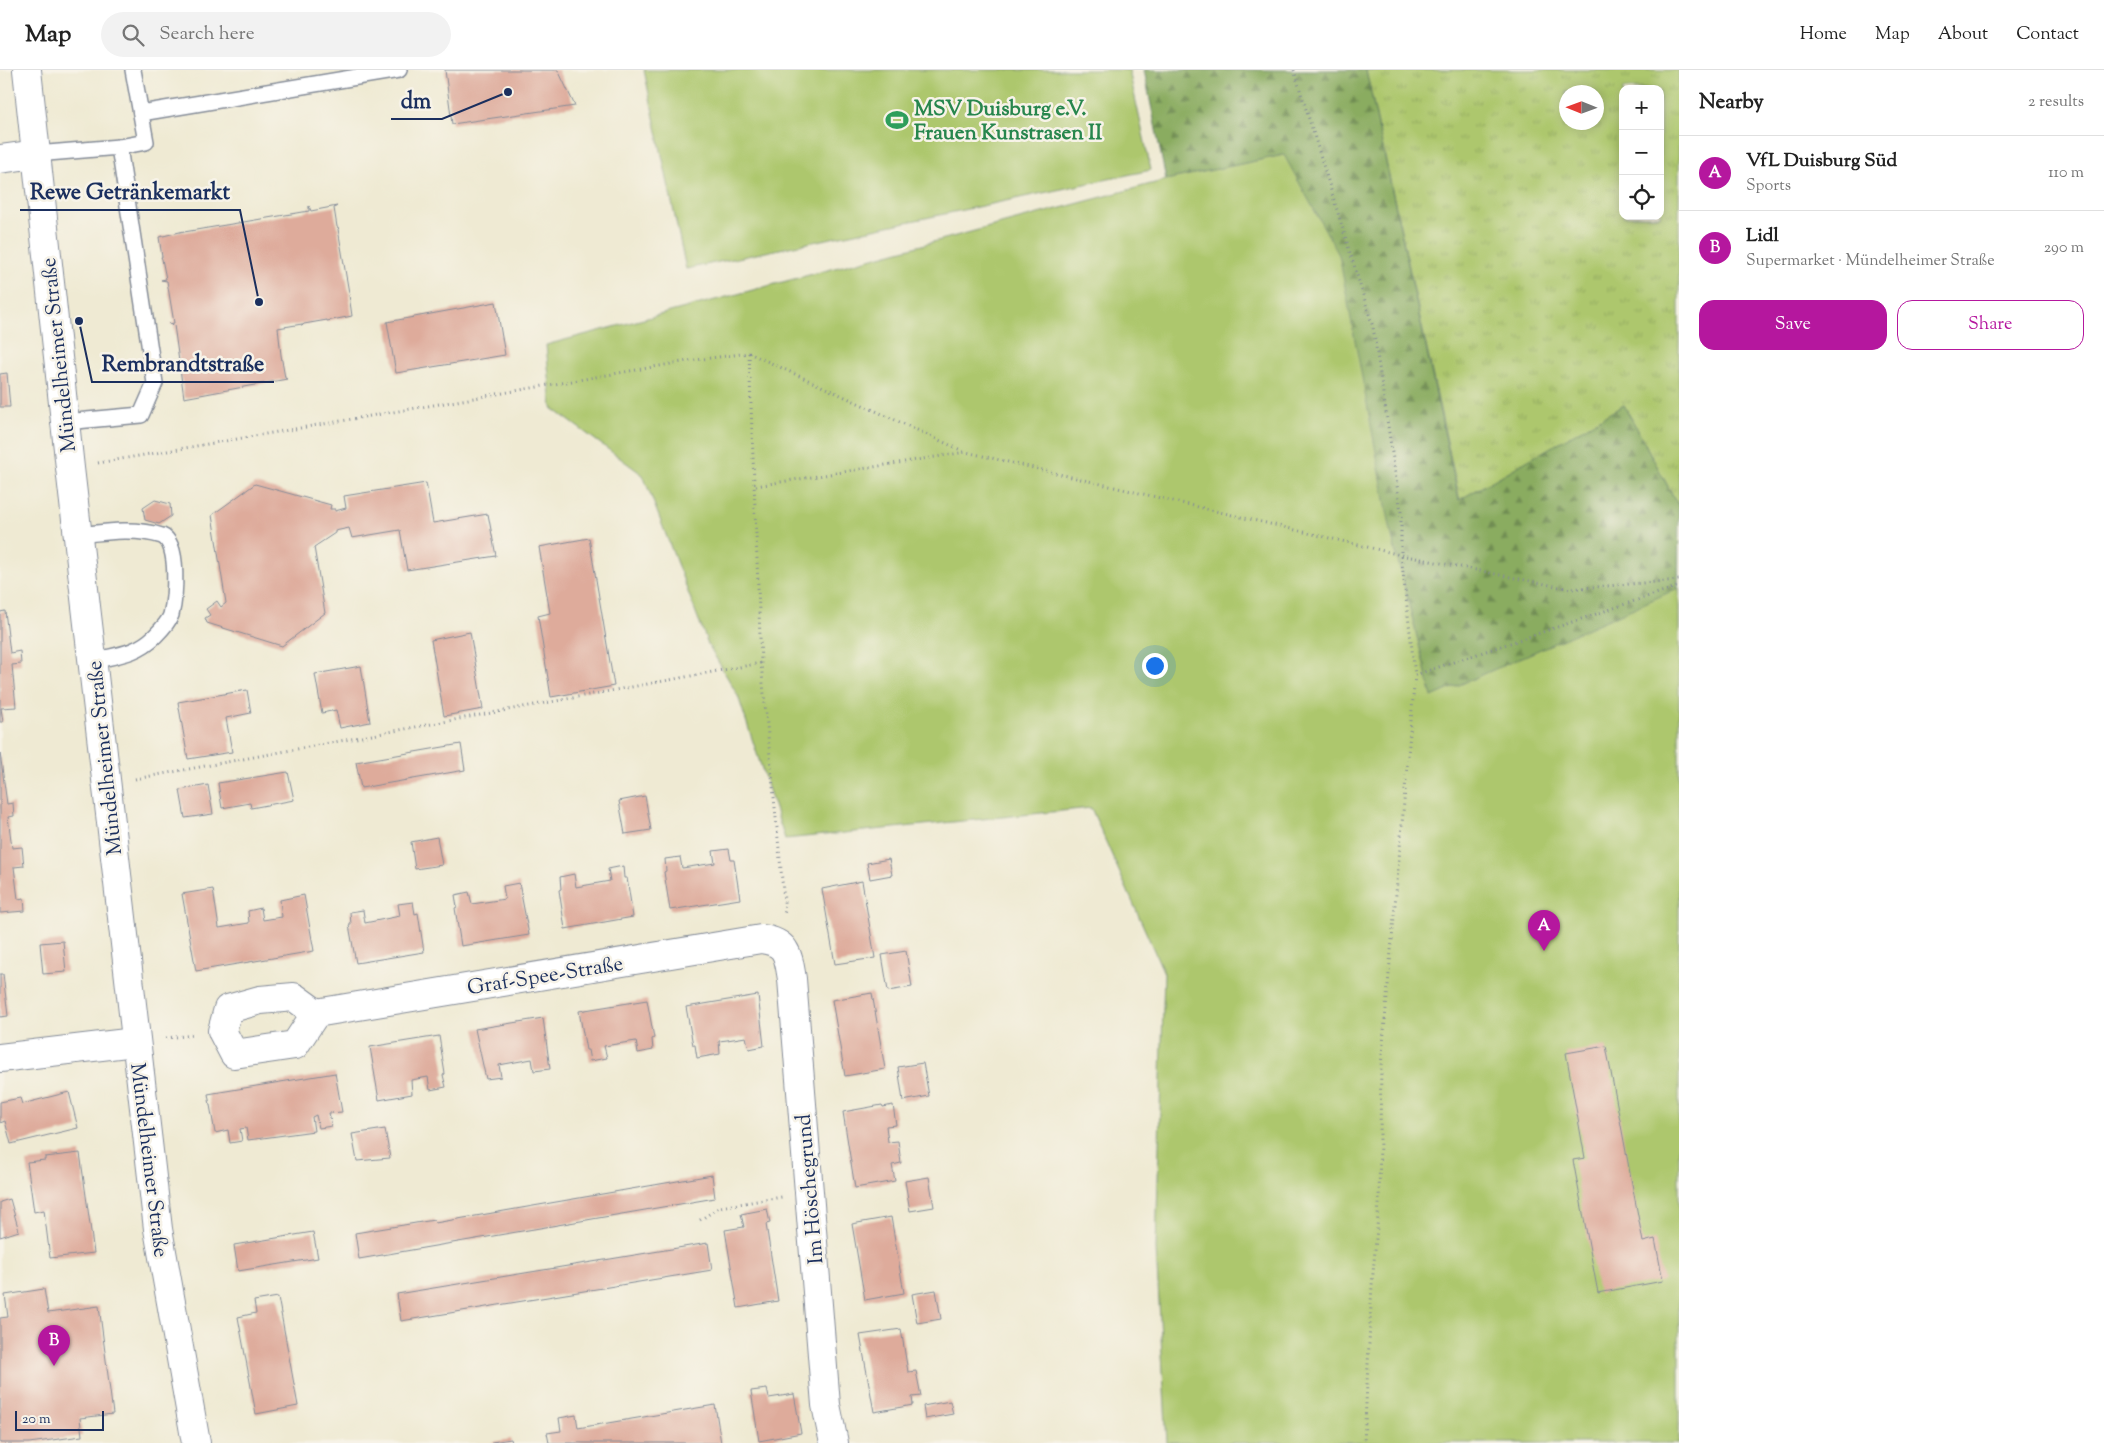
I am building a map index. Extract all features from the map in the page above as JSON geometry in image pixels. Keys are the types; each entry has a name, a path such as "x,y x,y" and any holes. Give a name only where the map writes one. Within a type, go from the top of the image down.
{"street":[{"name":"Mündelheimer Straße","path":"27,70 70,468 158,1230 196,1443"},
{"path":"0,159 36,154"},
{"name":"Graf-Spee-Straße","path":"316,1013 761,939 775,940"},
{"name":"Im Höschegrund","path":"775,940 788,954 792,979 826,1404 834,1443"},
{"path":"294,997 316,1013 294,1045 234,1054 222,1031 228,1009 260,1000 294,997"},
{"path":"0,1058 136,1042"}],"lane":[{"path":"36,154 119,147 146,142 133,70"},
{"path":"141,113 399,70"},
{"path":"65,422 141,415 155,383 119,147"},
{"path":"78,535 125,531 162,536 169,541 175,559 170,616 156,635 138,650 93,661"}],"path":[{"path":"1294,70 1373,327 1401,512 1401,555 1415,675 1381,1066 1379,1204 1372,1285 1364,1443"},
{"path":"70,468 678,363 749,353 966,452 1401,555 1570,589 1679,580"},
{"path":"749,353 756,486 761,663 785,911 775,940"},
{"path":"756,486 966,452"},
{"path":"1415,675 1679,586"},
{"path":"107,785 761,663"},
{"path":"136,1042 222,1031"},
{"path":"700,1220 720,1207 809,1193"}],"green space":[{"name":"MSV Duisburg e.V. Frauen Kunstrasen II","path":"644,70 1129,70 1151,170 686,269"},
{"path":"1144,70 1366,70 1459,500 1624,405 1679,507 1678,589 1432,697 1392,537 1284,155 1166,180"},
{"path":"1366,70 1679,70 1679,507 1624,405 1460,501"},
{"path":"1284,155 1339,255 1392,537 1432,697 1679,588 1679,1443 1167,1443 1156,1249 1164,973 1091,808 785,839 738,696 708,644 643,475 552,408 546,345 1166,180"}],"building":[{"path":"445,70 558,70 575,106 452,124"},
{"path":"309,206 311,211 337,206 334,208 337,227 339,228 352,316 304,324 302,326 302,324 278,328 285,378 287,379 184,398 174,325 169,324 174,323 167,281 161,280 166,279 159,237 184,231 309,211"},
{"path":"496,302 505,355 396,373 387,322"},
{"path":"7,373 10,407 0,407 0,374"},
{"path":"426,483 433,523 488,514 496,556 407,570 400,530 352,538 349,528 335,531 335,533 314,547 325,613 282,646 207,623 205,618 210,615 206,609 217,601 221,607 226,603 212,515 255,484 331,505 330,509 335,509 335,511 346,508 344,496"},
{"path":"155,500 170,504 171,516 159,524 145,520 143,508"},
{"path":"589,538 614,686 551,697 538,616 550,613 539,547"},
{"path":"5,611 10,653 20,651 21,664 12,665 16,707 1,708 3,722 0,722 0,612"},
{"path":"470,632 483,709 444,716 431,640"},
{"path":"361,666 370,722 340,728 336,710 322,713 315,674"},
{"path":"247,690 251,713 226,718 232,752 188,759 178,702"},
{"path":"461,744 465,770 361,788 356,762"},
{"path":"0,753 7,804 13,803 14,816 8,817 12,848 22,847 24,866 14,867 18,899 24,898 25,911 0,913"},
{"path":"288,772 294,800 251,808 250,803 222,808 218,783"},
{"path":"208,785 213,814 185,818 180,790"},
{"path":"645,796 651,830 625,834 619,801"},
{"path":"437,837 442,865 415,869 411,842"},
{"path":"729,849 731,860 734,860 740,899 670,910 664,872 666,871 665,859 680,857 682,868 715,863 713,851"},
{"path":"889,859 892,875 870,879 867,863"},
{"path":"623,866 624,878 627,878 633,917 565,929 559,890 561,889 560,877 574,874 576,887 610,881 608,869"},
{"path":"862,881 875,958 835,964 822,889"},
{"path":"519,883 529,935 461,946 455,908 457,907 455,895 469,892 472,904 505,899 503,886"},
{"path":"213,889 219,928 249,923 248,911 261,908 263,920 282,917 280,900 304,895 314,951 196,971 182,894"},
{"path":"413,902 415,914 418,913 424,952 356,963 349,925 351,925 350,912 363,910 365,923 400,916 398,904"},
{"path":"63,941 66,972 43,974 40,943"},
{"path":"906,951 912,987 888,991 882,955"},
{"path":"0,974 3,974 8,1016 0,1017"},
{"path":"872,993 885,1069 845,1076 832,1000"},
{"path":"758,995 764,1046 749,1049 746,1037 719,1041 720,1054 697,1058 686,1007"},
{"path":"647,1000 654,1038 652,1039 653,1050 638,1053 636,1041 604,1046 607,1058 590,1061 588,1050 586,1050 579,1011"},
{"path":"543,1018 550,1069 534,1071 532,1059 499,1065 501,1077 486,1079 475,1029"},
{"path":"439,1036 446,1087 430,1090 428,1077 411,1080 412,1094 379,1100 370,1047"},
{"path":"1606,1046 1643,1242 1655,1239 1663,1281 1598,1293 1573,1160 1585,1158 1566,1053"},
{"path":"923,1063 929,1096 903,1101 898,1067"},
{"path":"335,1073 342,1112 329,1113 332,1126 319,1128 316,1115 312,1117 314,1131 248,1140 246,1128 240,1129 242,1141 230,1143 228,1130 215,1133 208,1094"},
{"path":"69,1092 78,1128 11,1144 5,1121 0,1123 0,1102 20,1098 22,1104"},
{"path":"882,1105 883,1107 893,1105 896,1125 886,1126 888,1142 898,1141 901,1163 892,1165 895,1181 855,1188 843,1112"},
{"path":"385,1129 390,1158 357,1161 352,1134"},
{"path":"80,1153 94,1253 50,1258 44,1210 34,1212 27,1162 45,1160 45,1157"},
{"path":"712,1175 715,1198 359,1259 355,1233 434,1220 435,1223"},
{"path":"929,1177 934,1207 910,1211 905,1181"},
{"path":"10,1199 19,1231 0,1237 0,1202"},
{"path":"767,1209 770,1223 766,1224 778,1301 738,1308 725,1230 744,1227 741,1214"},
{"path":"891,1217 904,1293 865,1300 852,1224"},
{"path":"313,1232 318,1258 238,1271 234,1245"},
{"path":"708,1243 712,1270 401,1321 397,1294"},
{"path":"44,1289 48,1313 99,1306 113,1414 80,1418 82,1436 29,1443 0,1443 0,1318 8,1317 5,1295"},
{"path":"936,1290 941,1319 917,1323 912,1294"},
{"path":"278,1297 298,1406 256,1414 238,1317 256,1313 254,1301"},
{"path":"901,1329 908,1372 916,1371 921,1396 912,1397 913,1405 874,1412 860,1335"},
{"path":"767,1389 769,1398 794,1394 801,1433 759,1441 751,1391"},
{"path":"950,1401 953,1414 925,1419 923,1406"},
{"path":"715,1405 721,1443 549,1443 547,1433 561,1431 559,1418 576,1415 578,1428"},
{"path":"511,1439 512,1443 492,1443 492,1442"}],"place":[{"name":"dm","path":"508,92"},
{"name":"MSV Duisburg e.V. Frauen Kunstrasen II","path":"897,120"},
{"name":"Rewe Getränkemarkt","path":"259,302"},
{"name":"Rembrandtstraße","path":"79,321"},
{"name":"VfL Duisburg Süd","path":"1544,951"},
{"name":"Lidl","path":"54,1366"}]}
